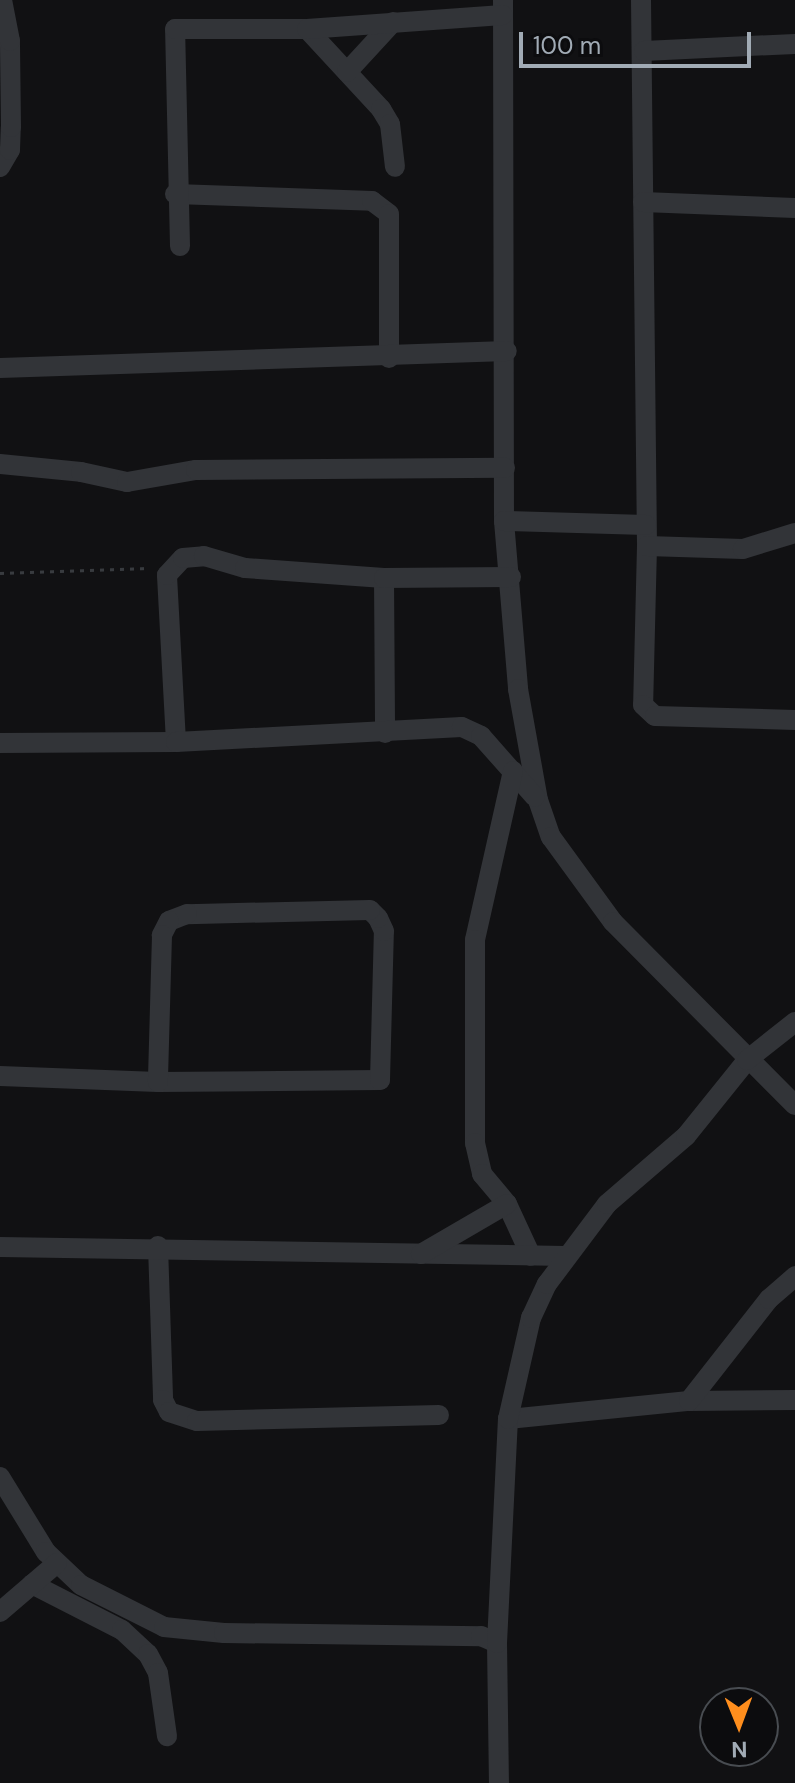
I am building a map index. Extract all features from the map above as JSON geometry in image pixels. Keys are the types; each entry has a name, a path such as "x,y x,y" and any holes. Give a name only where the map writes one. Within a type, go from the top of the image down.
{"street":[{"path":"0,167 10,150 11,127 10,41 2,0"},
{"path":"641,0 644,51 647,535 643,613 647,713 795,720"},
{"path":"180,246 175,194 175,29 307,29 503,8 507,351 504,521 518,689 538,800 551,837 613,922 795,1105"},
{"path":"347,72 393,22"},
{"path":"307,29 390,124 395,167"},
{"path":"644,51 795,44"},
{"path":"175,194 372,201 389,214 389,358"},
{"path":"643,202 795,208"},
{"path":"0,368 389,358 507,351"},
{"path":"0,464 81,472 127,482 196,470 505,468"},
{"path":"504,521 647,535 743,549 795,533"},
{"path":"176,742 169,568 183,558 204,556 245,568 384,578 511,577"},
{"path":"384,578 385,733"},
{"path":"0,743 176,742 462,727 481,736 538,800"},
{"path":"513,771 475,940 475,1143 482,1174 507,1204 531,1256"},
{"path":"0,1076 158,1082 380,1080 384,931 378,918 370,910 187,914 169,921 162,935 158,1082"},
{"path":"499,1783 497,1643 508,1419 531,1318 565,1256 607,1204 686,1136 747,1060 795,1022"},
{"path":"421,1254 507,1204"},
{"path":"0,1247 158,1246 565,1256"},
{"path":"158,1246 163,1400 169,1412 197,1421 439,1415"},
{"path":"689,1401 769,1299 795,1276"},
{"path":"508,1419 689,1401 795,1400"},
{"path":"0,1477 11,1503 57,1563 81,1585 164,1627 224,1633 481,1636 497,1643"},
{"path":"0,1612 57,1563"},
{"path":"32,1584 122,1630 148,1654 158,1673 167,1736"}],"path":[{"path":"0,573 169,568"}]}
